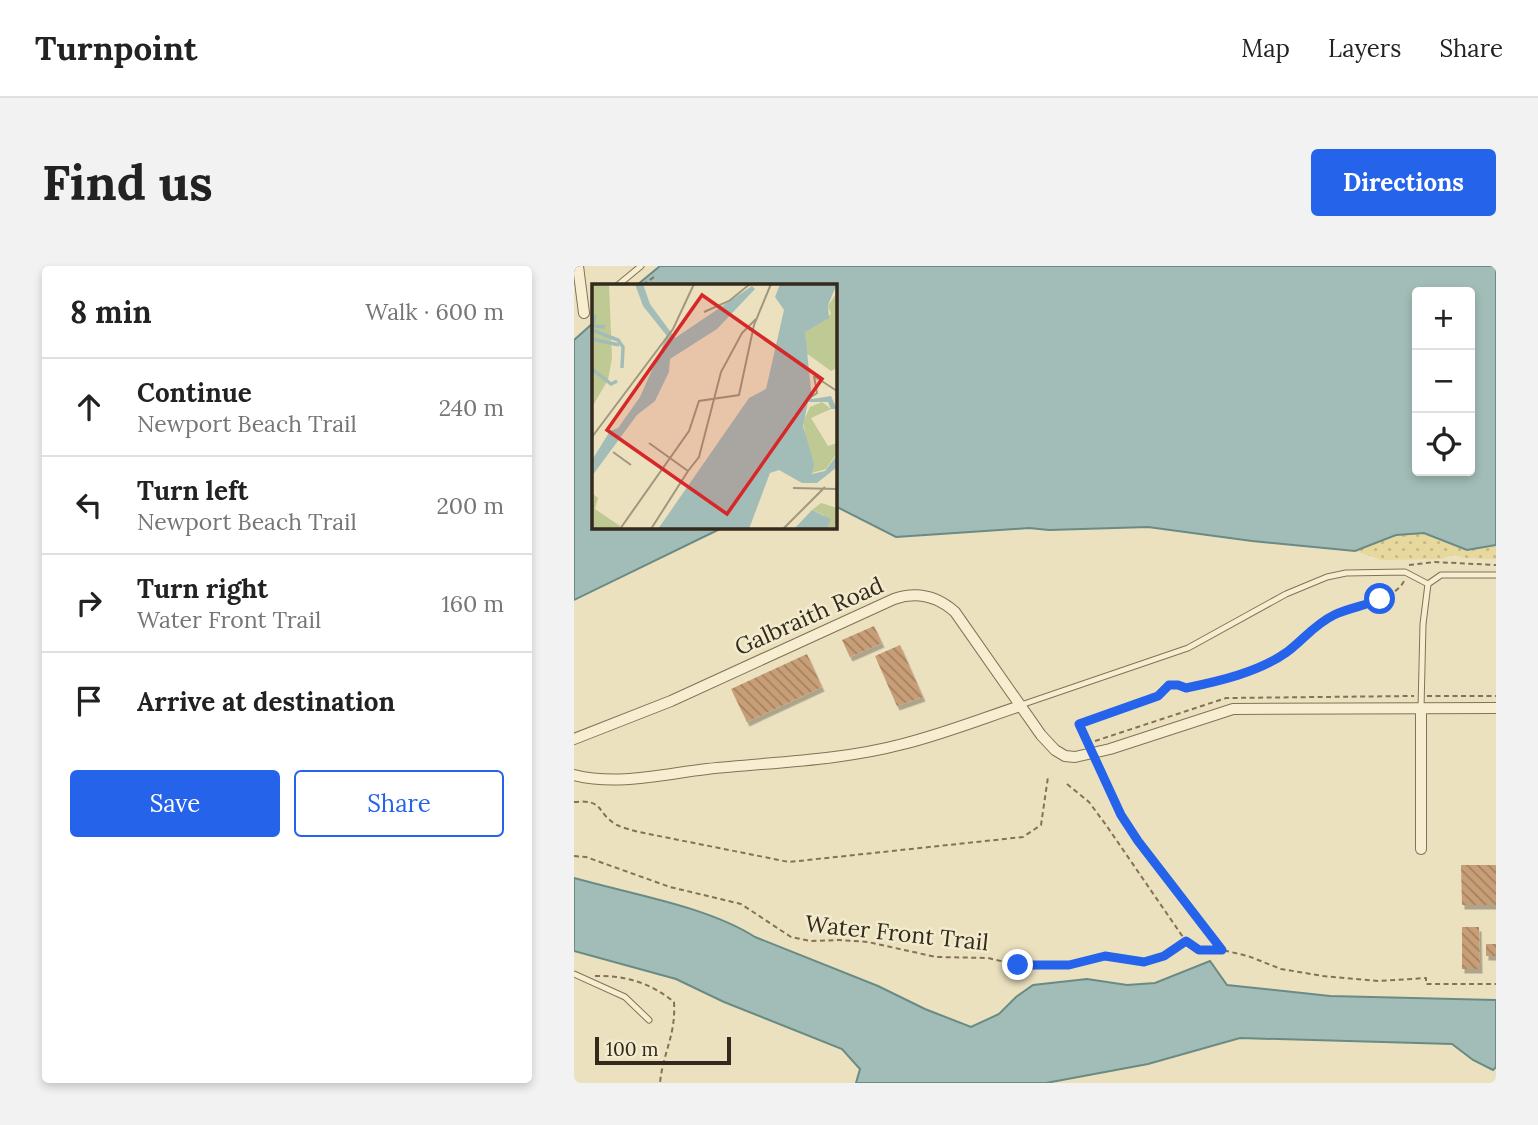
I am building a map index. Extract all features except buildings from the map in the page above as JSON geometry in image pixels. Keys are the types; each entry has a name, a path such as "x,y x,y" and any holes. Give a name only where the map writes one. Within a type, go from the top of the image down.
{"street":[{"path":"578,266 589,309"},
{"name":"Galbraith Road","path":"574,739 671,701 894,599 914,595 936,599 955,612 1041,735 1065,756 1098,753 1233,709 1496,708"},
{"path":"574,775 621,780 816,760 903,744 1020,706"},
{"path":"1421,708 1421,849"}],"lane":[{"path":"619,284 641,266"},
{"path":"1020,706 1188,648 1286,594 1326,576 1346,572 1405,572 1429,584"},
{"path":"1421,708 1423,624 1429,584 1441,575 1496,575"},
{"path":"574,974 625,997 649,1020"}],"path":[{"path":"644,284 654,277"},
{"path":"1090,747 1079,724 1158,696 1169,685 1186,688 1248,672 1284,654 1311,630 1334,615 1361,608 1386,596 1404,583 1408,565 1435,562 1496,565"},
{"path":"1083,745 1226,698 1496,696"},
{"path":"1095,758 1121,815 1138,841 1222,950"},
{"path":"574,802 596,803 617,825 639,832 789,862 1023,837 1041,825 1048,778"},
{"path":"1067,784 1090,802 1186,941 1199,950 1222,950 1248,956 1281,969 1323,976 1379,981 1426,978 1426,984 1496,984"},
{"name":"Water Front Trail","path":"574,856 586,857 670,887 741,904 791,937 811,941 868,942 936,957 988,958 1018,965 1041,966 1082,963 1105,956 1144,962 1164,956 1186,941"}],"sand":[{"path":"1496,504 1496,559 1454,555 1441,559 1382,560 1355,551 1252,541"}],"water":[{"path":"660,266 1496,266 1496,545 1467,550 1424,533 1396,535 1355,551 1148,527 1049,530 1029,528 896,537 836,507 836,284 638,284"},
{"path":"592,324 592,528 722,528 574,600 574,340"},
{"path":"574,878 714,917 755,937 971,1027 999,1014 1033,985 1087,979 1127,985 1155,983 1210,961 1227,985 1330,996 1496,1000 1496,1067 1493,1070 1473,1060 1452,1044 1240,1038 1148,1064 1046,1083 856,1083 860,1069 842,1049 724,1002 676,979 574,951"}],"route":[{"path":"1018,965 1069,965 1105,956 1144,962 1164,956 1186,941 1199,950 1222,950 1121,815 1079,724 1158,696 1169,685 1186,688 1239,676 1289,651 1311,630 1334,615 1361,608 1380,599"}]}
